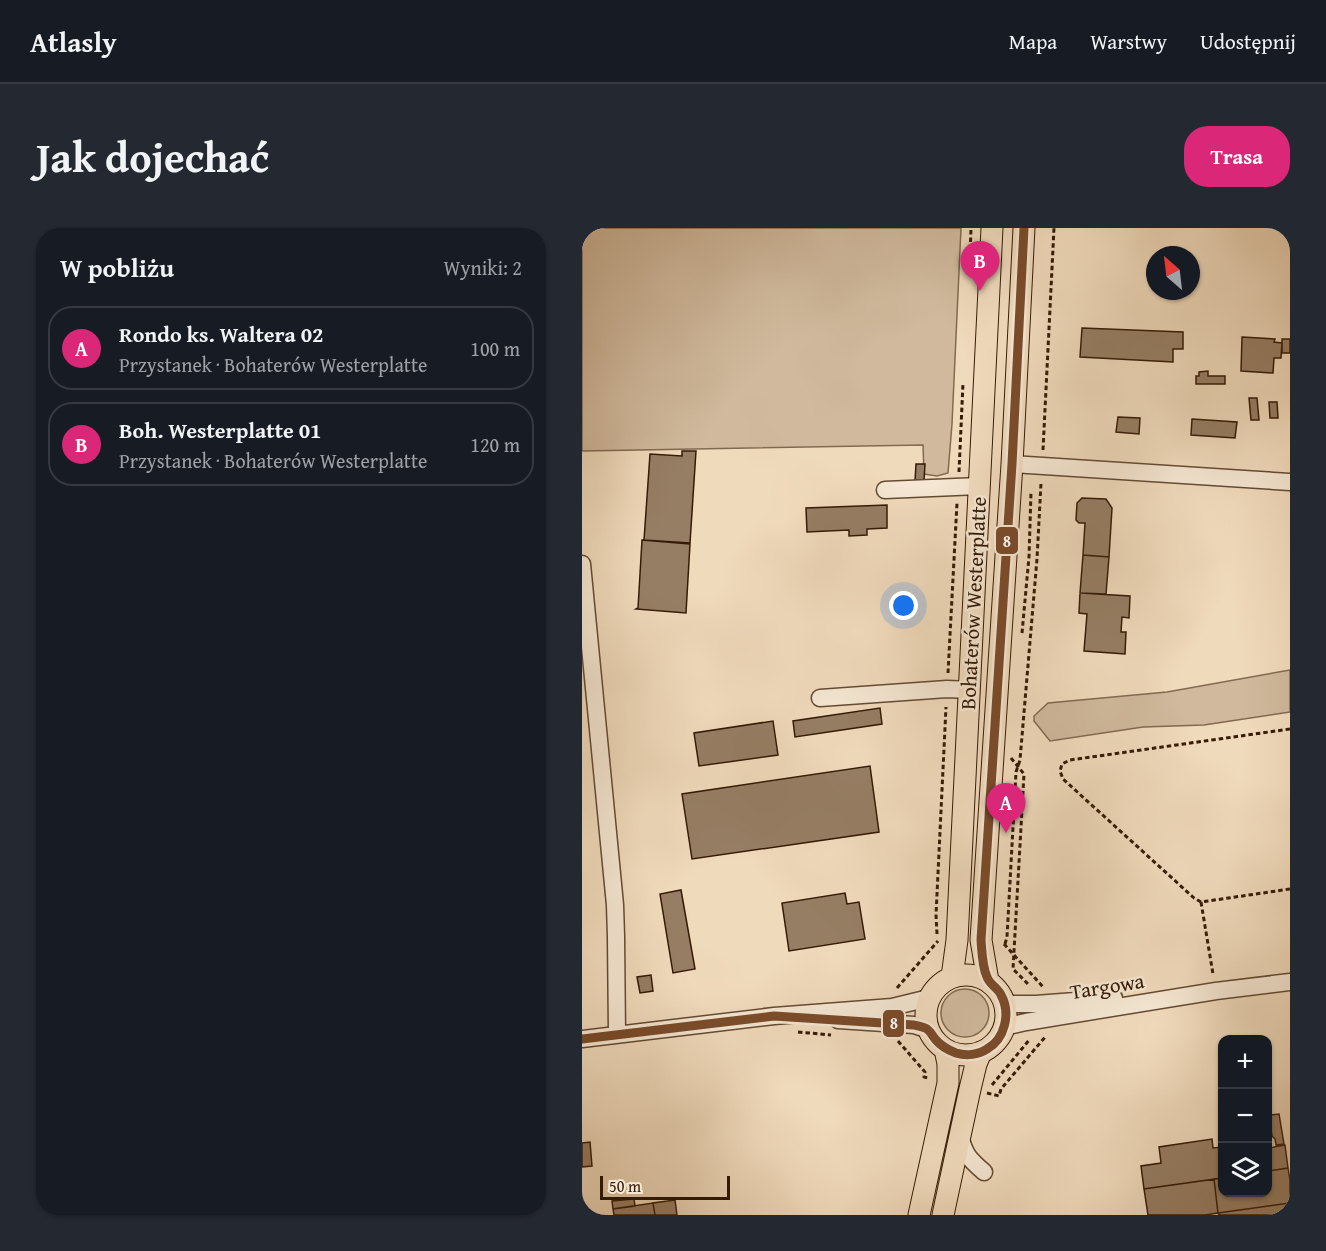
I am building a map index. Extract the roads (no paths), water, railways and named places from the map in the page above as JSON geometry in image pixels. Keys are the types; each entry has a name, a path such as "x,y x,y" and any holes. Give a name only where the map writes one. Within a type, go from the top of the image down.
{"main road":[{"name":"Bohaterów Westerplatte","path":"952,977 957,940 969,690 968,487 992,228"},
{"name":"Bohaterów Westerplatte","path":"988,981 981,940 1029,464 1024,228"},
{"path":"970,975 988,981 998,991 1005,1004 1006,1016 999,1038 981,1052 972,1054 963,1055 945,1049 929,1030 926,1014 929,998 938,985 952,977 970,975"},
{"path":"919,1215 948,1083 945,1049"},
{"path":"943,1215 976,1064 981,1052"}],"street":[{"path":"1029,464 1290,482"},
{"path":"885,490 968,487"},
{"path":"582,564 589,701 615,905 617,1035"},
{"path":"820,698 947,689 969,690"},
{"name":"Targowa","path":"1004,1027 1037,1012 1290,982"},
{"path":"582,1039 774,1016 892,1007 929,998"},
{"name":"Targowa","path":"1005,1004 1037,1012"},
{"path":"774,1016 914,1025 929,1030"},
{"path":"960,1136 969,1158 984,1172"}],"place":[{"name":"Boh. Westerplatte 01","path":"980,291"},
{"name":"Rondo ks. Waltera 02","path":"1006,833"}]}
